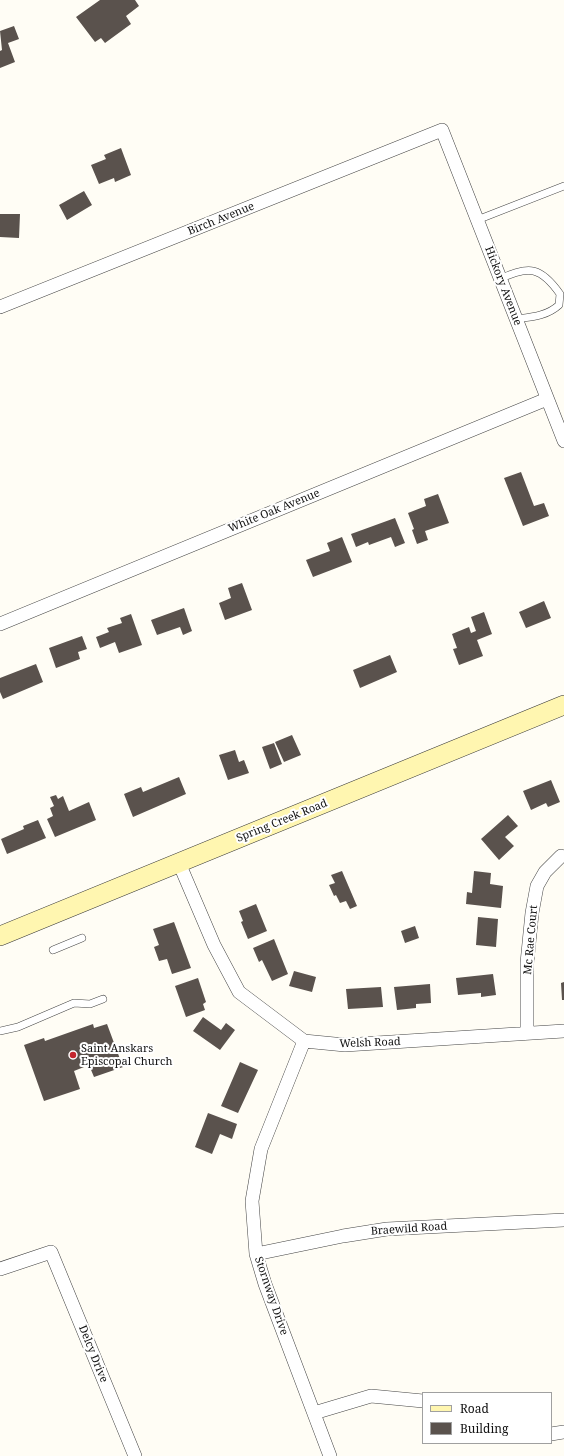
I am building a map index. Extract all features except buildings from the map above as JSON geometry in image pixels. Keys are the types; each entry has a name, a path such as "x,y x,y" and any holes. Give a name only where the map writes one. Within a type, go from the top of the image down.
{"main road":[{"name":"Spring Creek Road","path":"0,936 564,705"}],"street":[{"name":"Hickory Avenue","path":"442,130 564,441"},
{"name":"Birch Avenue","path":"0,307 442,130"},
{"name":"White Oak Avenue","path":"0,624 547,399"},
{"name":"Mc Rae Court","path":"527,1033 527,962 535,893 537,886 545,872 561,856"},
{"path":"179,863 214,945 239,992 304,1041"},
{"name":"Welsh Road","path":"304,1041 345,1045 564,1031"},
{"name":"Stornway Drive","path":"304,1041 261,1149 252,1201 256,1254 265,1284 330,1456"},
{"name":"Braewild Road","path":"256,1254 343,1236 387,1229 564,1220"},
{"name":"Delcy Drive","path":"0,1269 51,1252 135,1456"},
{"path":"314,1413 371,1396 422,1401"},
{"path":"552,1434 564,1432"}],"lane":[{"path":"477,220 564,186"},
{"path":"500,279 517,271 530,269 546,278 560,294 559,305 552,312 540,316 516,319"},
{"path":"53,950 82,938"},
{"path":"0,1031 18,1027 74,1003 90,1004 103,999"}],"place":[{"name":"Saint Anskars Episcopal Church","path":"73,1055"}]}
